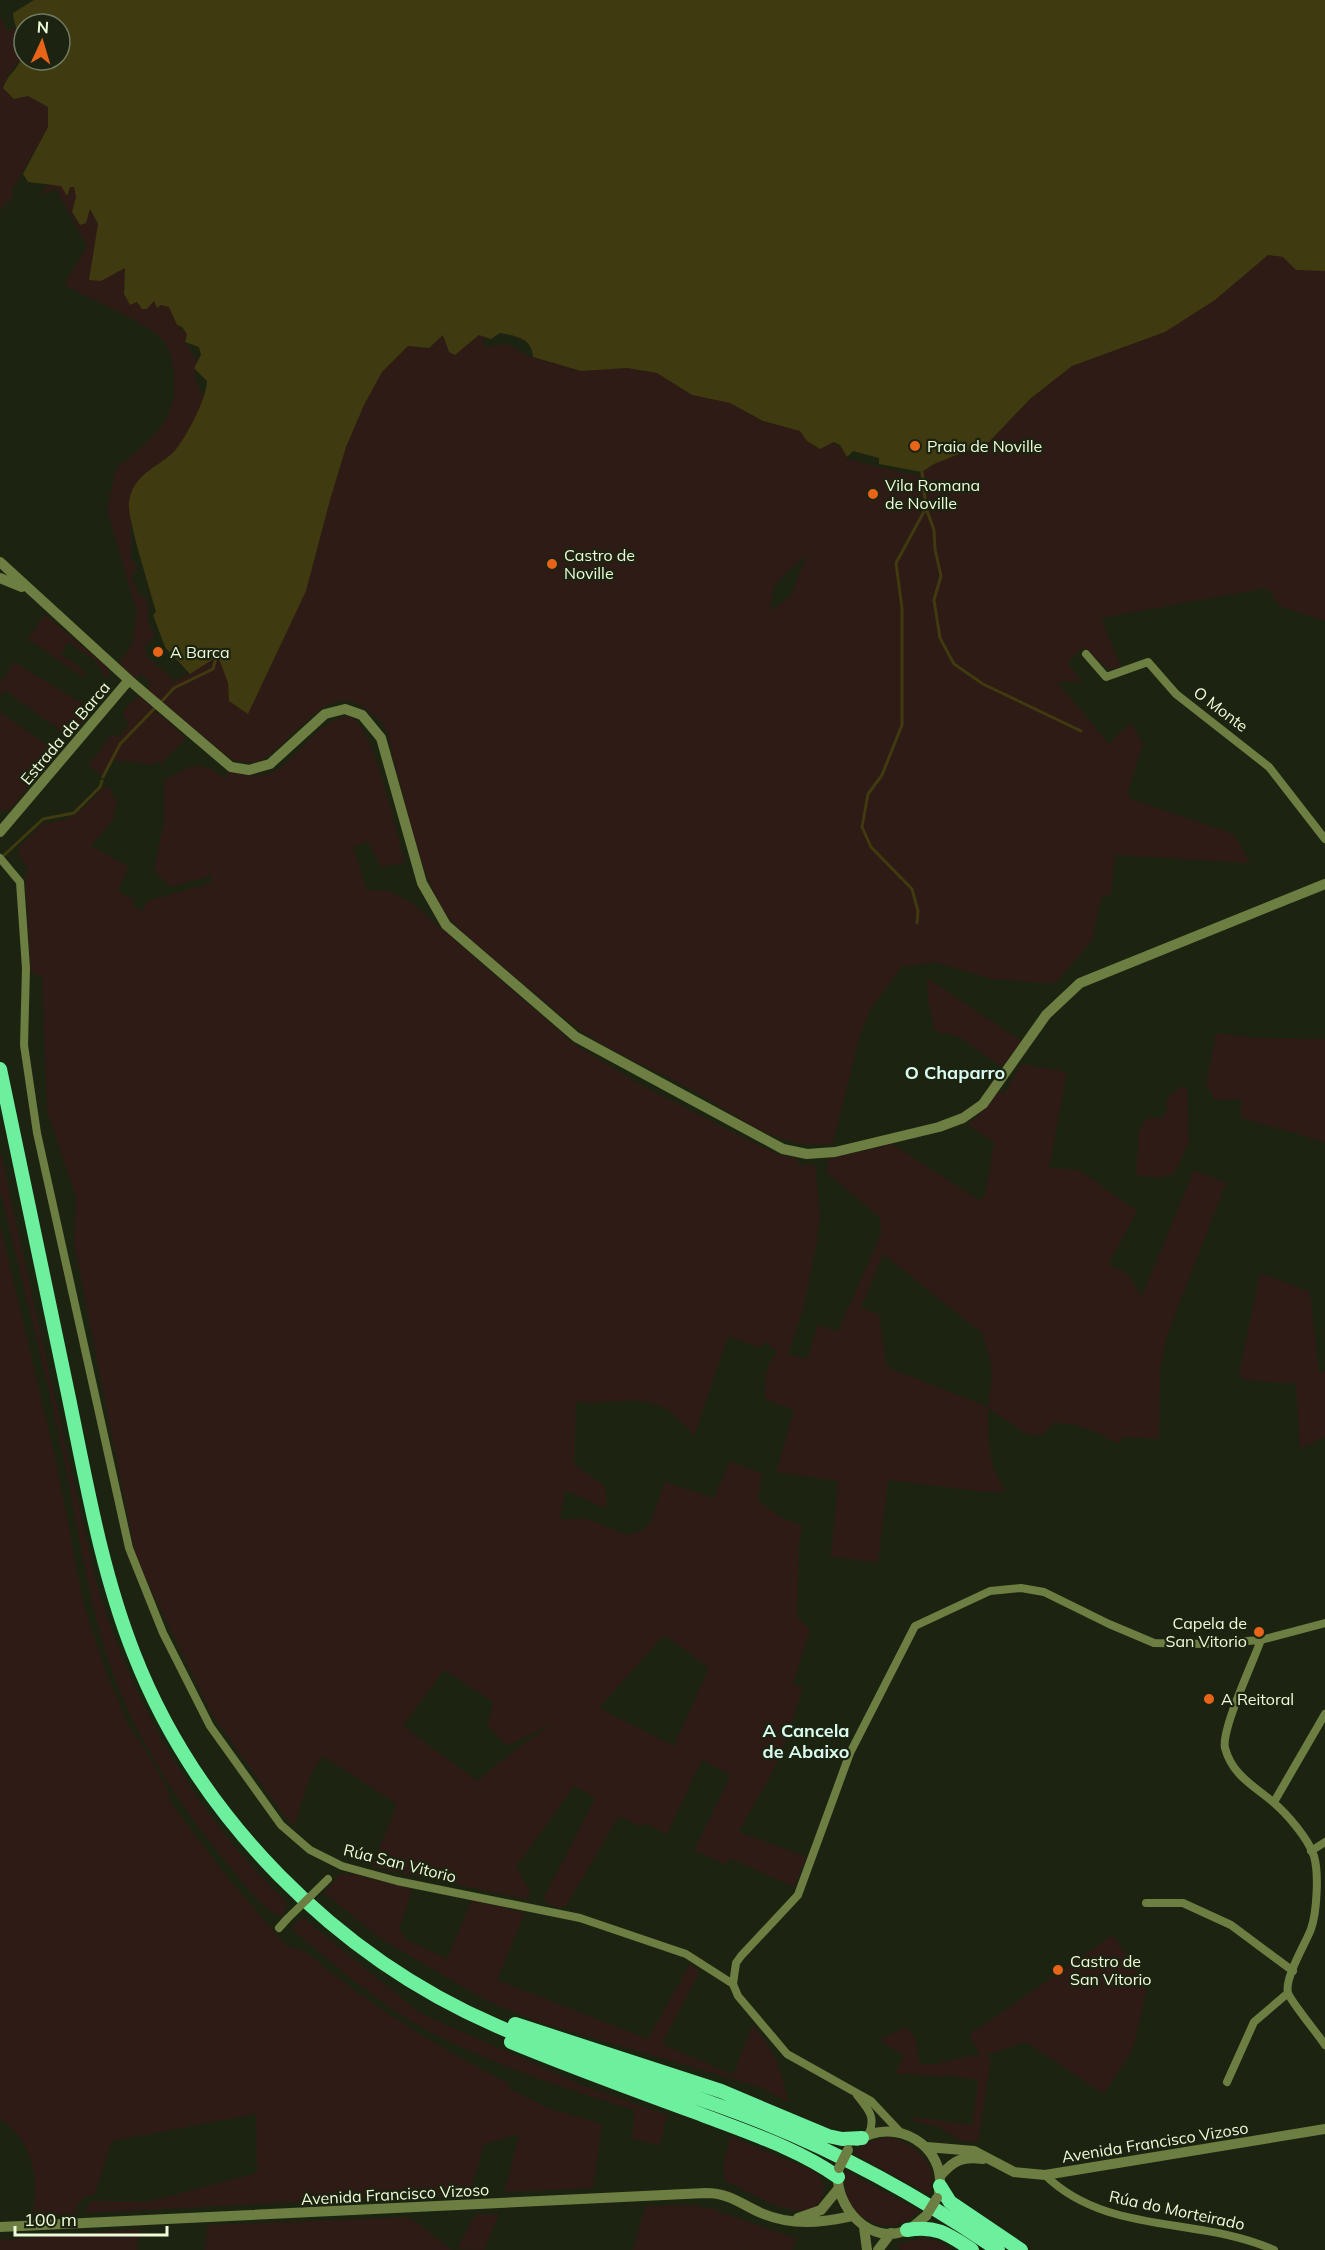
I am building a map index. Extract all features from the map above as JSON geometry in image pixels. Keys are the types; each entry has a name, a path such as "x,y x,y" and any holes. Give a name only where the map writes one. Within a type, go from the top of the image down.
{"highway":[{"path":"0,1069 99,1541 116,1603 134,1656 178,1743 220,1806 279,1875 355,1941 407,1978 466,2012 525,2038 747,2116 799,2138 902,2190 998,2250"},
{"path":"355,1941 482,2011 520,2026 721,2091 828,2136 842,2139 866,2136"},
{"path":"466,2012 479,2028 582,2072 757,2137 818,2164 838,2178"},
{"path":"939,2187 950,2202 1022,2250"},
{"path":"907,2230 926,2226 940,2230 972,2250"}],"street":[{"path":"0,562 129,680 231,766 240,770 257,769 270,764 325,714 345,709 362,715 381,738 422,883 446,925 576,1037 774,1145 807,1154 852,1149 939,1127 963,1118 983,1104 1046,1015 1080,983 1325,884"},
{"path":"0,578 26,588"},
{"name":"O Monte","path":"1086,654 1106,677 1148,662 1176,694 1269,767 1325,839"},
{"name":"Estrada da Barca","path":"0,832 129,680"},
{"name":"Rúa San Vitorio","path":"0,858 20,882 26,968 24,1046 37,1133 60,1247 129,1548 163,1633 210,1726 281,1825 310,1850 342,1866 396,1881 580,1918 686,1954 733,1984 738,1996 787,2054 871,2101 901,2133"},
{"path":"733,1984 736,1963 741,1956 798,1895 850,1753 915,1626 990,1591 1021,1588 1044,1592 1154,1643 1206,1644 1260,1640 1325,1623"},
{"path":"1227,2082 1254,2022 1288,1993 1293,1971 1312,1927 1316,1904 1314,1857 1311,1851 1274,1802 1248,1784 1233,1766 1225,1747 1227,1726 1260,1640"},
{"path":"1274,1802 1325,1714"},
{"path":"1311,1851 1325,1842"},
{"path":"279,1928 342,1866"},
{"path":"1146,1903 1183,1903 1232,1925 1293,1971"},
{"path":"1288,1993 1325,2045"},
{"path":"787,2220 808,2216 821,2210 838,2178 848,2150 866,2136 874,2123 872,2115 857,2094"},
{"name":"Avenida Francisco Vizoso","path":"927,2147 974,2151 1022,2174 1046,2175 1325,2129"},
{"path":"838,2178 842,2200 852,2216 864,2227 891,2233 907,2230 926,2216 939,2187 938,2164 927,2147 901,2133 866,2136"},
{"name":"Avenida Francisco Vizoso","path":"939,2187 952,2163 965,2157 993,2161"},
{"name":"Rúa do Morteirado","path":"1046,2175 1056,2185 1085,2203 1118,2216 1198,2228 1261,2244 1274,2250"},
{"name":"Avenida Francisco Vizoso","path":"0,2227 706,2193 727,2195 761,2212 787,2220 809,2223 852,2216"},
{"path":"864,2227 867,2250"},
{"path":"878,2250 891,2233"}],"shaded area":[{"path":"34,0 1325,0 1325,271 1296,270 1283,257 1268,255 1215,300 1165,332 1072,366 1030,399 989,442 934,464 922,472 879,464 879,458 853,451 847,457 840,445 834,442 820,449 807,441 800,431 763,421 730,403 692,395 657,373 627,368 581,371 533,357 530,346 522,339 512,335 500,333 491,339 479,335 455,355 449,352 443,335 429,348 408,346 382,372 364,405 346,447 306,591 248,714 229,701 228,683 218,656 190,674 165,647 153,615 156,612 129,509 129,501 137,482 177,448 200,407 207,381 194,368 201,355 199,347 185,342 187,334 182,327 177,325 169,307 161,305 157,308 154,301 147,309 142,309 137,302 130,305 124,294 125,268 101,281 89,280 98,224 90,209 86,223 80,225 72,212 76,197 74,187 70,187 67,196 61,186 28,182 23,174 48,127 48,107 28,96 14,99 3,88 13,72 72,72 72,12 15,12"},
{"path":"0,16 8,32 12,29 12,69 7,76 9,93 14,99 28,96 48,107 48,127 12,190 14,196 0,210"},
{"path":"48,185 61,186 67,195 70,187 74,187 76,197 72,212 79,225 86,223 90,209 98,224 96,241 100,281 125,268 137,302 154,301 169,307 177,325 187,334 185,342 197,361 195,375 204,397 202,402 382,372 408,346 429,348 443,335 449,352 455,355 479,335 484,335 484,347 507,344 530,357 581,371 627,368 657,373 692,395 730,403 763,421 800,431 807,441 832,443 841,448 847,459 916,476 934,464 989,442 1030,399 1072,366 1165,332 1268,255 1283,257 1296,270 1325,271 1325,621 1279,606 1268,588 1101,618 1121,667 1110,670 1082,648 1067,662 1082,682 1057,682 1109,744 1131,723 1143,744 1128,791 1131,799 1234,834 1250,863 1115,855 1111,894 1101,898 1092,940 1055,984 991,979 935,962 902,967 871,1008 860,1035 833,1143 814,1145 777,1137 742,1120 679,1083 610,1049 584,1033 551,1007 465,935 444,912 431,887 419,853 386,731 382,723 372,714 356,703 343,701 330,704 317,712 269,755 255,762 240,762 229,758 147,689 151,683 142,674 135,679 119,663 132,644 137,612 107,510 116,468 152,437 168,414 175,385 173,363 166,344 153,331 64,285 87,246 56,189 38,196","holes":["131,519 156,612 153,615 165,647 189,673 175,681 147,657 145,647 155,636 147,620 149,607 145,597 140,596 131,577 137,568 131,558","807,554 791,596 770,611 774,585"]},
{"path":"45,614 107,667 110,678 104,676 95,660 68,642 61,654 86,672 83,677 28,639"},
{"path":"14,662 93,710 69,737 5,690 0,696 0,680 3,680"},
{"path":"141,697 186,738 160,766 160,762 155,762 155,765 114,760 104,777 88,765 112,735 119,737 129,723 123,711 136,698"},
{"path":"0,712 57,752 9,811 5,809 0,813"},
{"path":"342,717 351,717 359,724 368,739 384,784 405,863 381,867 368,841 353,847 367,890 389,891 412,903 573,1043 641,1085 774,1153 798,1159 798,1165 815,1165 820,1213 817,1241 804,1306 788,1354 807,1359 818,1325 838,1331 881,1234 880,1217 827,1173 828,1159 892,1144 979,1200 985,1196 994,1143 968,1124 985,1109 998,1092 1006,1092 1021,1064 1067,1072 1049,1168 1079,1170 1137,1211 1108,1265 1126,1272 1142,1296 1194,1170 1226,1183 1166,1338 1160,1371 1159,1439 1123,1437 1118,1444 1088,1429 1063,1423 1054,1423 1043,1435 1028,1435 988,1408 992,1462 1000,1482 1007,1491 985,1492 888,1480 878,1563 831,1556 838,1481 776,1472 794,1410 766,1400 766,1374 777,1351 765,1342 760,1348 728,1336 694,1436 671,1413 655,1404 636,1401 576,1402 574,1464 605,1486 607,1506 603,1508 566,1490 560,1519 588,1519 627,1535 642,1531 650,1524 665,1482 714,1498 730,1461 762,1474 758,1501 784,1519 802,1525 799,1545 797,1617 810,1630 793,1684 803,1688 779,1757 739,1832 807,1857 794,1887 729,1858 726,1865 694,1850 731,1775 702,1760 667,1834 644,1823 641,1827 619,1816 566,1906 557,1908 543,1900 595,1798 574,1786 516,1867 531,1893 525,1899 372,1867 397,1804 323,1756 312,1771 294,1826 282,1813 211,1713 136,1559 74,1244 76,1197 47,1111 42,977 31,972 25,873 29,870 19,855 19,847 44,823 71,817 105,786 113,791 111,797 117,799 113,820 91,846 128,866 118,891 134,900 133,905 143,911 146,901 211,883 210,872 207,877 170,887 154,870 164,821 164,780 195,766 208,768 225,778 229,770 249,775 266,774 279,768 326,725","holes":["883,1254 982,1333 990,1359 992,1377 988,1407 887,1367 879,1315 861,1307","662,1637 669,1638 709,1668 674,1746 599,1708","444,1670 493,1702 488,1726 507,1746 552,1724 512,1752 477,1781 403,1726"]},
{"path":"927,978 1021,1041 1002,1067 959,1037 935,1031 928,1000"},
{"path":"1216,1033 1254,1038 1325,1039 1325,1142 1241,1118 1241,1099 1214,1100 1212,1092 1206,1086"},
{"path":"1180,1087 1187,1088 1189,1142 1174,1174 1157,1178 1136,1175 1139,1131 1145,1119 1162,1117 1166,1113 1167,1098"},
{"path":"0,1149 95,1578 110,1624 147,1712 170,1753 223,1832 287,1903 283,1916 262,1904 194,1821 145,1744 119,1690 101,1637 89,1587 57,1425 0,1190"},
{"path":"0,1225 56,1461 84,1607 107,1675 129,1726 141,1742 172,1797 167,1798 228,1878 287,1947 312,1956 354,1990 397,2019 509,2084 509,2088 548,2108 602,2124 593,2188 505,2192 519,2134 484,2144 470,2193 86,2213 87,2206 93,2201 147,2202 257,2173 256,2114 112,2141 95,2194 85,2197 77,2205 77,2214 32,2215 35,2187 31,2161 20,2139 0,2119"},
{"path":"1260,1273 1310,1292 1319,1372 1325,1372 1325,1437 1300,1449 1296,1384 1244,1380 1239,1375"},
{"path":"340,1874 353,1874 412,1889 399,1930 407,1940 447,1959 472,1900 525,1913 497,1980 648,2039 690,1964 699,1972 662,2044 733,2075 753,2025 776,2060 788,2102 757,2086 538,2022 487,2001 383,1940 324,1893"},
{"path":"302,1917 420,2013 582,2085 667,2115 660,2145 632,2139 635,2110 558,2086 482,2057 434,2034 396,2011 342,1971 291,1928"},
{"path":"1113,1935 1147,1989 1133,2049 1104,2094 1026,2042 983,2056 991,2058 978,2143 959,2140 939,2127 913,2121 913,2117 972,2125 978,2080 946,2075 945,2077 895,2073 904,2056 879,2040 906,2027 916,2038 918,2058 921,2064 980,2056 969,2035"},
{"path":"730,2136 817,2173 824,2185 820,2201 811,2209 797,2210 782,2207 724,2181 723,2166"},
{"path":"887,2137 915,2149 929,2164 932,2183 929,2194 854,2154 865,2143"},
{"path":"846,2171 919,2211 907,2221 893,2226 880,2225 867,2220 856,2212 849,2200 845,2186"},
{"path":"692,2205 713,2209 797,2239 792,2250 745,2250 746,2245 744,2250 633,2250 645,2206"},
{"path":"499,2214 484,2250 457,2249 475,2215"},
{"path":"409,2217 452,2250 204,2250 208,2225"},
{"path":"140,2229 137,2250 0,2250 0,2240"},
{"path":"923,2238 941,2242 951,2250 902,2250 897,2247 898,2244"}],"waterway":[{"path":"922,472 926,508 934,530 935,549 941,576 934,600 940,638 954,664 983,684 1081,731"},
{"path":"917,923 918,911 912,889 871,847 862,827 868,794 882,775 902,725 902,608 896,563 926,508"},
{"path":"162,701 174,688 213,669 217,655"},
{"path":"103,777 120,744 155,708"},
{"path":"1,858 43,819 74,813 100,787 102,781"}],"place":[{"name":"Praia de Noville","path":"915,446"},
{"name":"Vila Romana de Noville","path":"873,494"},
{"name":"Castro de Noville","path":"552,564"},
{"name":"A Barca","path":"158,652"},
{"name":"Capela de San Vitorio","path":"1259,1632"},
{"name":"A Reitoral","path":"1209,1699"},
{"name":"Castro de San Vitorio","path":"1058,1970"}],"district":[{"name":"O Chaparro","path":"955,1072"},
{"name":"A Cancela de Abaixo","path":"806,1740"}]}
